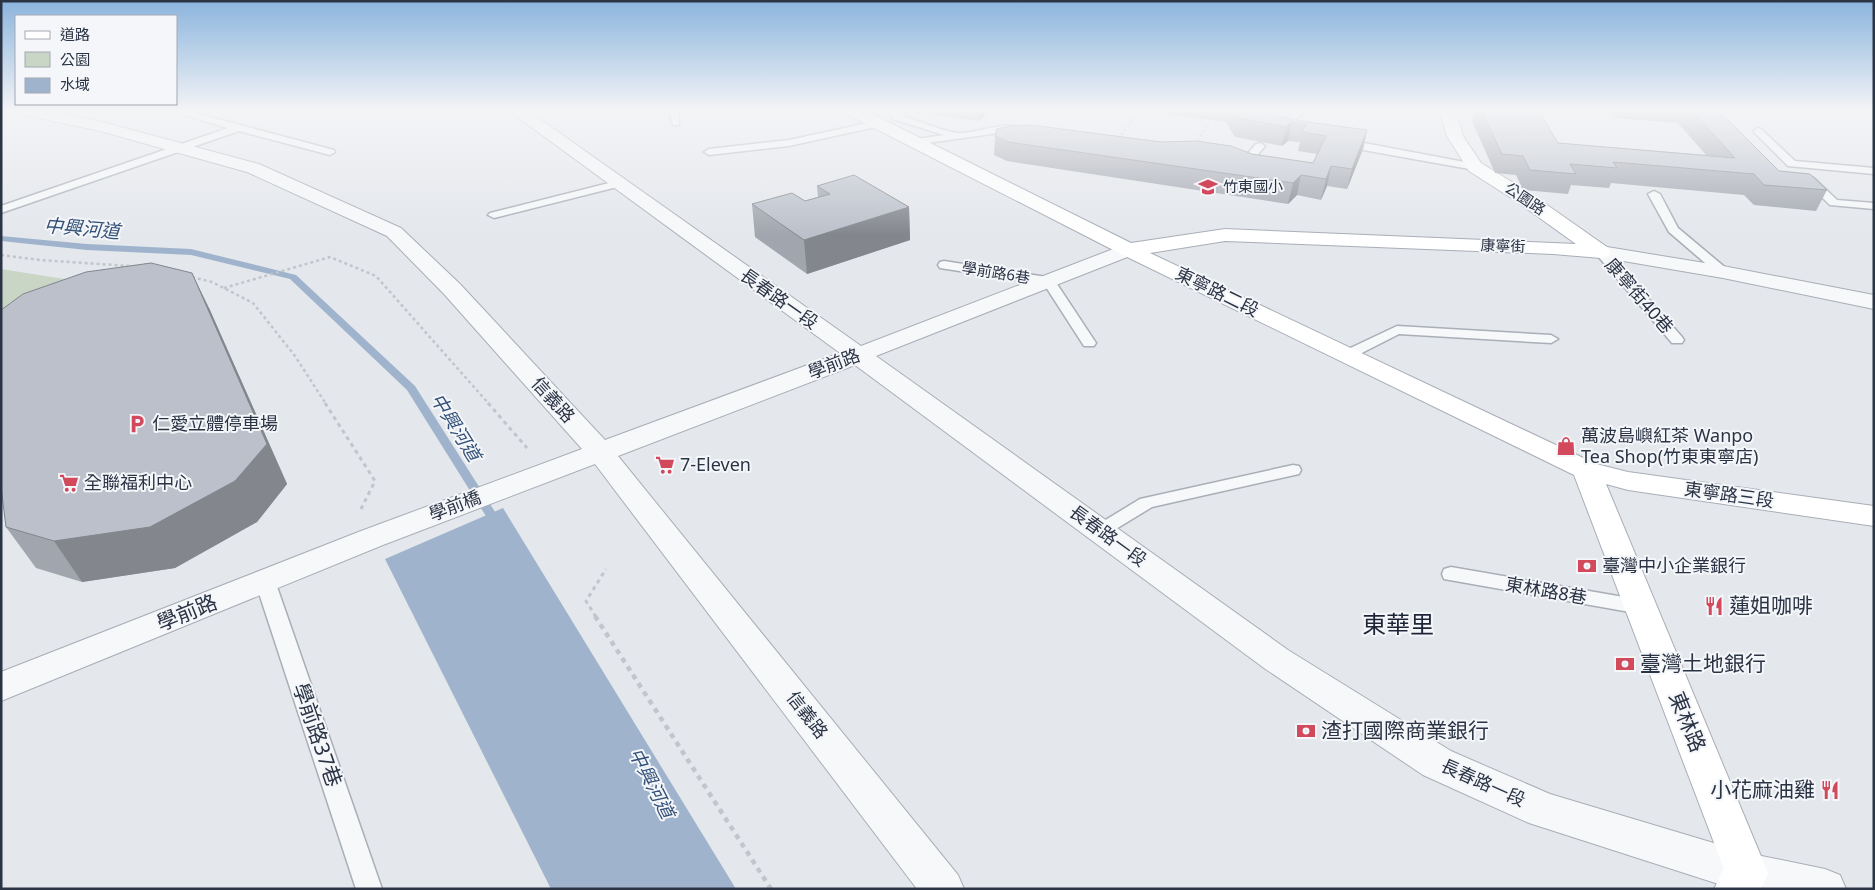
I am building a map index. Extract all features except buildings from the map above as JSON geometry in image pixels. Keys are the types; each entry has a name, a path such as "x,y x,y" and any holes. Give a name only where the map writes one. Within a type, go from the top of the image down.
{"street":[{"name":"信義路","path":"191,152 253,168 394,232 452,289 600,452 943,889"},
{"name":"長春路一段","path":"573,152 858,355 1276,659 1437,762 1544,810 1741,881 1825,889"},
{"name":"東寧路二段","path":"933,152 1128,250 1586,470"},
{"name":"公園路","path":"1465,152 1475,167 1523,197 1601,252"},
{"name":"康寧街","path":"1128,250 1225,235 1552,248 1601,252 1723,272 1874,302"},
{"name":"學前路","path":"533,462 600,452 858,355 1128,250"},
{"name":"學前橋","path":"372,538 533,462"},
{"name":"東寧路三段","path":"1586,470 1628,481 1874,516"},
{"name":"東林路","path":"1586,470 1641,607 1741,881"},
{"name":"學前路","path":"1,687 372,538"}],"lane":[{"path":"2,210 168,152"},
{"path":"1189,154 1246,162 1255,152"},
{"path":"1384,152 1475,167"},
{"path":"1779,152 1834,202 1874,206"},
{"path":"1792,164 1874,171"},
{"path":"494,216 617,184"},
{"path":"1654,194 1673,230 1723,272"},
{"name":"康寧街40巷","path":"1601,252 1677,340"},
{"name":"學前路6巷","path":"944,265 1048,281"},
{"path":"1048,281 1089,343"},
{"path":"1347,355 1397,330 1551,339"},
{"path":"1100,531 1146,503 1293,470"},
{"name":"東林路8巷","path":"1451,574 1641,607"},
{"name":"學前路37巷","path":"265,581 369,889"}],"path":[{"path":"1,255 40,260 136,267"},
{"path":"224,288 330,257 376,276 533,462"},
{"path":"184,275 212,282 253,303 295,356 375,481 359,514 372,538"},
{"path":"606,569 586,601 771,889"}],"green space":[{"path":"1,269 153,293 1,334"}],"water":[{"path":"503,508 736,889 551,889 385,559"}],"waterway":[{"name":"中興河道","path":"1,238 87,247 191,252 293,277 411,388 498,526"}],"place":[{"name":"竹東國小","path":"1208,187"},
{"name":"仁愛立體停車場","path":"137,424"},
{"name":"萬波島嶼紅茶 Wanpo Tea Shop(竹東東寧店)","path":"1566,446"},
{"name":"7-Eleven","path":"665,465"},
{"name":"全聯福利中心","path":"69,483"},
{"name":"臺灣中小企業銀行","path":"1587,566"},
{"name":"蓮姐咖啡","path":"1714,606"},
{"name":"臺灣土地銀行","path":"1625,664"},
{"name":"渣打國際商業銀行","path":"1306,731"},
{"name":"小花麻油雞","path":"1830,790"}],"district":[{"name":"東華里","path":"1398,625"}]}
